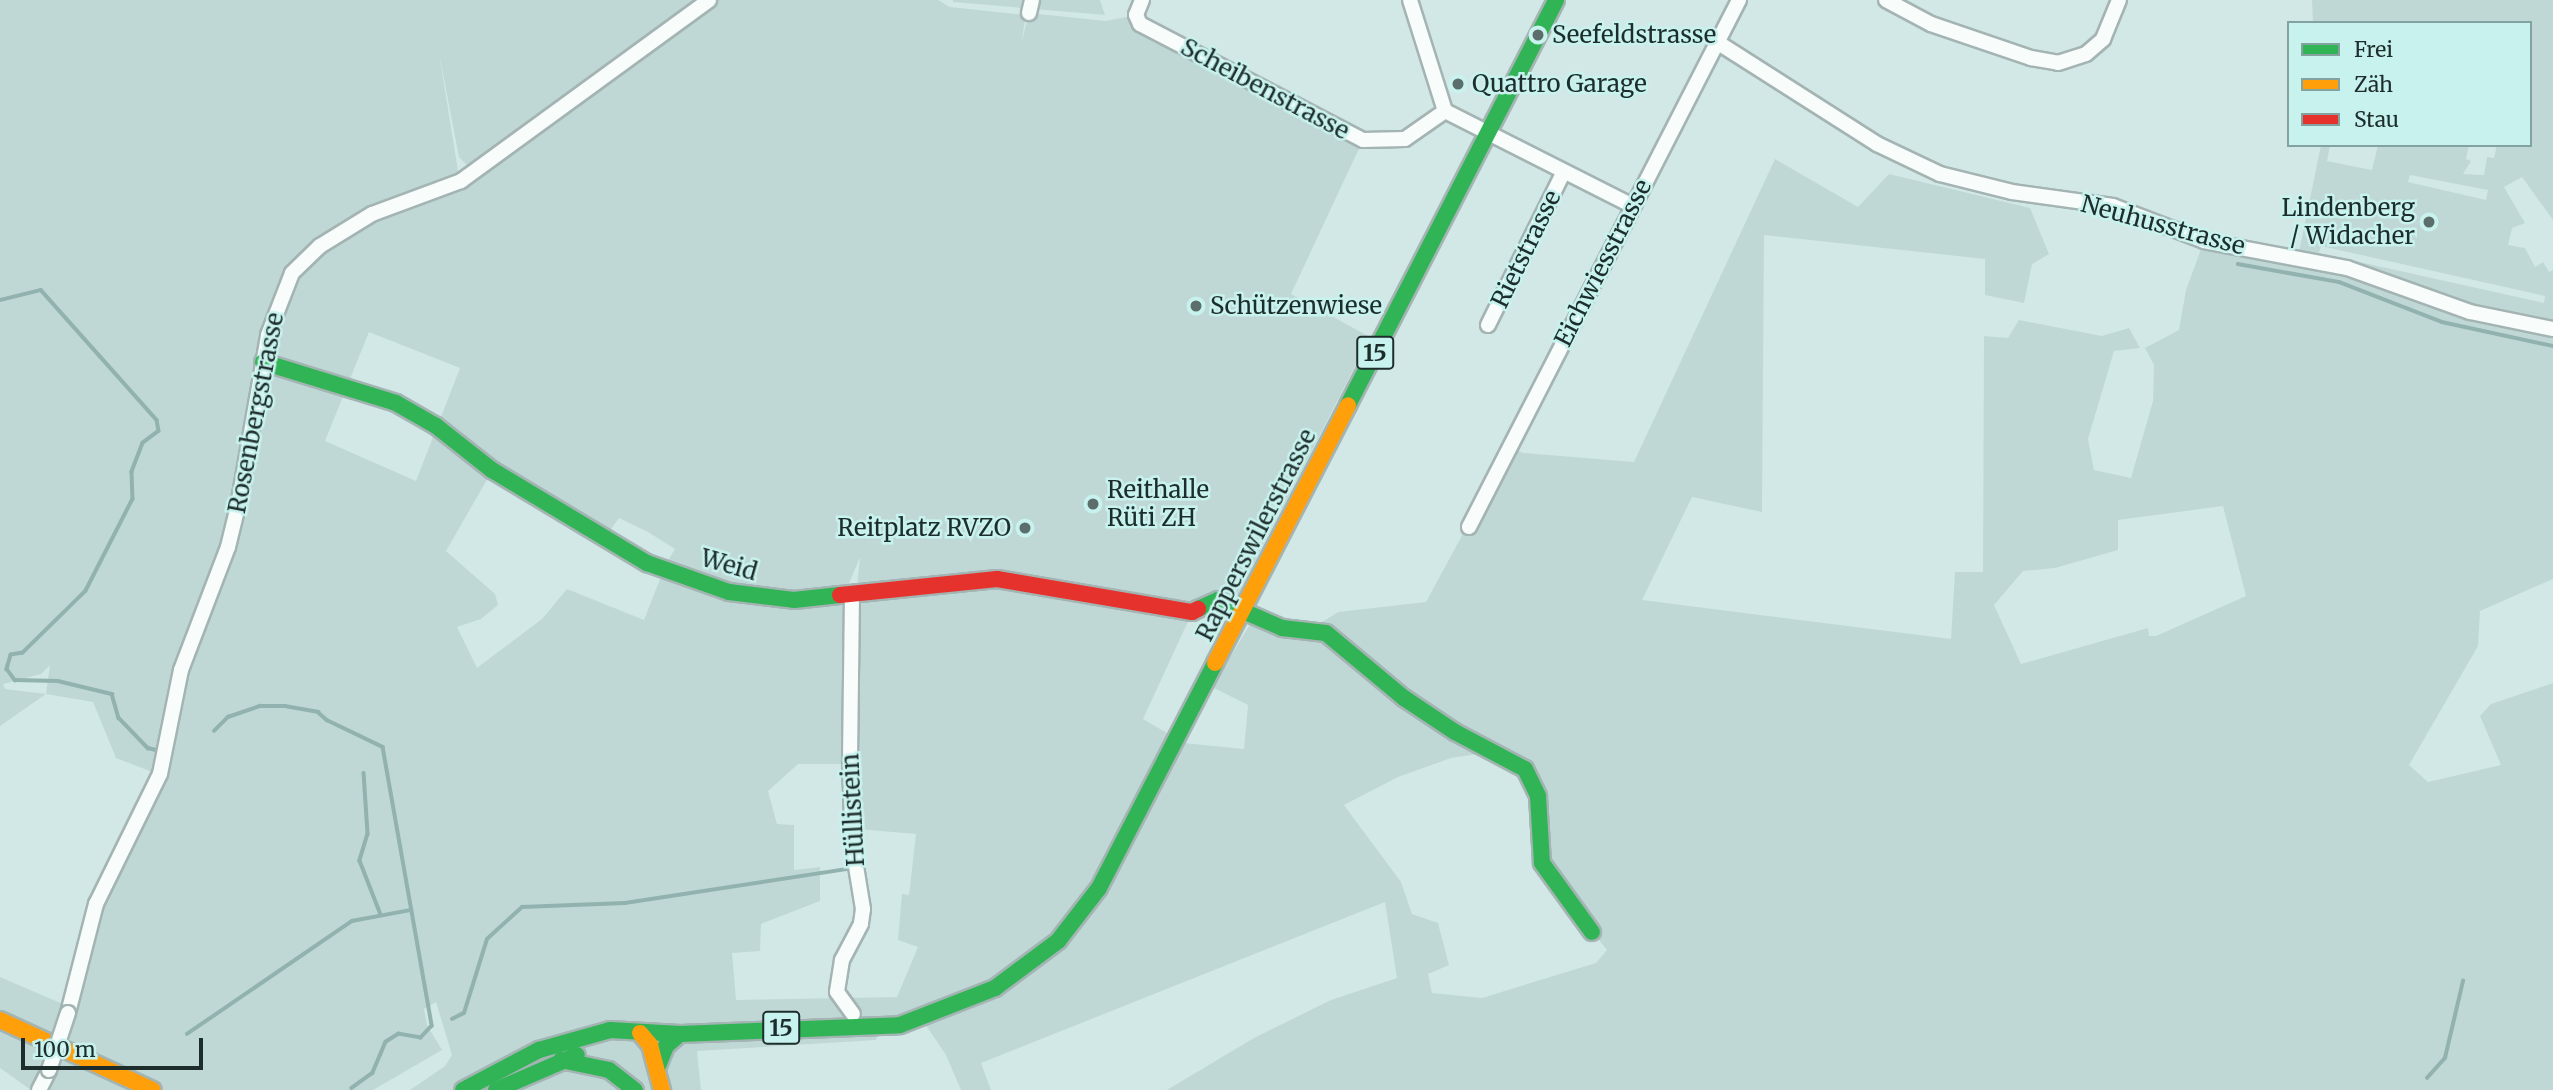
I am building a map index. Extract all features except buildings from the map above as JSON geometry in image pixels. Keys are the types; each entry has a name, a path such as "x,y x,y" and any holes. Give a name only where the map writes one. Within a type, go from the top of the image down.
{"main road":[{"name":"Rapperswilerstrasse","path":"640,1033 680,1034 900,1025 919,1015 960,1004 1012,978 1072,925 1099,888 1237,607 1489,133 1556,0"},
{"name":"Weid","path":"263,362 396,403 436,426 492,470 647,563 754,597 852,595 981,579 1192,612 1218,600 1237,607"},
{"path":"1237,607 1282,628 1326,633 1404,698 1455,732 1525,769 1538,796 1542,863 1592,932"},
{"name":"Rapperswilerstrasse","path":"640,1033 678,1023 745,1016 898,1011 919,1015"},
{"path":"0,1020 153,1090"},
{"name":"15","path":"463,1090 518,1059 567,1040 610,1030 640,1033"},
{"path":"640,1033 658,1066 662,1090"},
{"path":"640,1033 642,1090"},
{"name":"15","path":"496,1090 561,1060 640,1033"},
{"path":"658,1066 666,1045 680,1034"},
{"path":"68,1053 106,1088"},
{"path":"561,1060 609,1070 635,1090"}],"street":[{"name":"Rosenbergstrasse","path":"39,1090 49,1070 68,1013 96,904 154,791 181,670 228,547 263,362 279,297 292,274 320,246 372,214 461,181 709,0"},
{"path":"1410,0 1445,111 1489,133"},
{"name":"Eichwiesstrasse","path":"1469,527 1739,0"},
{"path":"1886,0 1931,23 2041,61 2058,62 2086,54 2103,39 2119,0"},
{"name":"Scheibenstrasse","path":"1140,2 1140,23 1362,140 1405,139 1445,111"},
{"name":"Neuhusstrasse","path":"1717,42 1877,144 1940,174 2002,190 2113,206 2204,241 2347,268 2470,312 2553,329"},
{"name":"Rietstrasse","path":"1489,133 1563,173 1633,206"},
{"name":"Rietstrasse","path":"1488,325 1563,173"},
{"name":"Hüllistein","path":"852,595 850,764 853,848 863,909 861,924 842,960 837,992 853,1014"}],"shaded area":[{"path":"0,0 700,0 470,168 459,157 439,53 458,171 450,182 370,211 327,242 373,218 461,186 717,0 938,0 950,7 1026,15 1021,44 1029,13 1106,21 1136,15 1140,24 1363,140 1291,294 1370,337 1238,595 1230,599 1219,595 1196,607 1183,607 988,575 863,589 857,587 860,557 846,591 802,596 747,594 665,565 675,549 619,518 606,536 492,471 446,551 495,594 498,605 481,619 457,627 477,668 542,619 567,589 644,620 664,569 757,601 834,600 843,604 847,764 798,764 768,791 777,824 794,825 794,870 820,867 820,901 761,924 760,951 732,953 736,1000 897,997 918,947 898,940 902,894 909,895 916,834 857,829 852,611 856,600 878,594 982,582 1191,615 1143,719 1184,743 1244,749 1248,705 1212,687 1255,616 1282,628 1313,628 1338,612 1426,602 1510,447 1523,453 1634,462 1775,159 1858,207 1889,174 2030,208 2049,254 2032,264 2024,303 1985,295 1985,259 1764,235 1762,512 1692,497 1642,600 1951,639 1955,572 1983,572 1984,336 2008,338 2019,320 2102,336 2129,328 2140,348 2114,351 2088,439 2094,470 2131,478 2153,401 2154,365 2145,348 2179,330 2186,290 2204,241 2298,257 2321,147 2330,147 2327,161 2372,170 2378,147 2469,147 2466,159 2471,161 2463,174 2484,175 2487,157 2494,158 2497,147 2532,147 2532,21 2313,21 2312,0 2553,0 2553,220 2522,177 2504,187 2525,223 2512,228 2508,245 2525,248 2535,267 2543,262 2549,272 2553,270 2553,579 2480,611 2478,646 2409,765 2428,782 2501,765 2480,716 2491,704 2553,683 2553,1090 1167,1090 1254,1038 1331,1000 1397,978 1385,902 981,1063 991,1090 961,1090 946,1055 919,1015 882,1026 876,1040 697,1051 701,1090 410,1090 445,1066 452,1055 436,1002 424,1009 427,1025 442,1050 373,1090 31,1090 0,1068 0,977 70,1007 96,904 160,775 116,758 93,702 46,694 0,726","holes":["2410,175 2488,190 2486,200 2408,182","2321,246 2545,296 2544,303 2319,253","369,332 460,368 416,481 325,441","2223,506 2246,596 2156,636 2149,636 2148,628 2021,664 1994,605 2023,571 2055,568 2118,550 2118,520","50,665 46,694 5,689 3,684 41,674","1498,751 1525,769 1537,796 1542,863 1548,876 1607,950 1596,963 1482,998 1432,993 1428,974 1449,965 1438,923 1412,914 1401,882 1344,805 1398,777 1451,758"]},
{"path":"953,0 1100,0 1105,15 953,2"}],"waterway":[{"path":"2238,264 2339,282 2442,322 2553,346"},
{"path":"0,300 41,290 157,420 159,431 143,443 132,472 133,499 86,591 23,653 11,655 7,669 15,680 58,681 112,694 119,718 148,748 156,750"},
{"path":"214,731 228,717 260,706 285,706 318,712 327,720 383,747 432,1026 421,1038 399,1034 386,1042 373,1073 352,1088"},
{"path":"364,773 368,834 360,861 381,915"},
{"path":"452,1019 464,1013 487,939 522,907 625,903 847,869"},
{"path":"187,1034 352,921 411,910"},
{"path":"2427,1078 2445,1058 2463,981"}],"traffic: fast":[{"path":"1348,405 1556,0"},
{"path":"263,362 396,403 436,426 492,470 647,563 729,592 794,600 840,595"},
{"path":"1198,609 1218,600 1282,628 1326,633 1404,698 1455,732 1525,769 1538,796 1542,863 1592,932"},
{"path":"463,1090 539,1050 610,1030 680,1034 900,1025 995,988 1058,941 1099,888 1215,663"},
{"path":"658,1066 666,1046 680,1034"},
{"path":"496,1090 577,1055"},
{"path":"561,1060 609,1070 635,1090"}],"traffic: slow":[{"path":"1215,663 1348,405"},
{"path":"0,1020 153,1090"},
{"path":"640,1033 650,1045 662,1090"}],"traffic: jam":[{"path":"840,595 997,579 1192,612 1198,609"}],"place":[{"name":"Seefeldstrasse","path":"1538,35"},
{"name":"Quattro Garage","path":"1458,84"},
{"name":"Lindenberg / Widacher","path":"2429,222"},
{"name":"Schützenwiese","path":"1196,306"},
{"name":"Reithalle Rüti ZH","path":"1093,504"},
{"name":"Reitplatz RVZO","path":"1025,528"}]}
